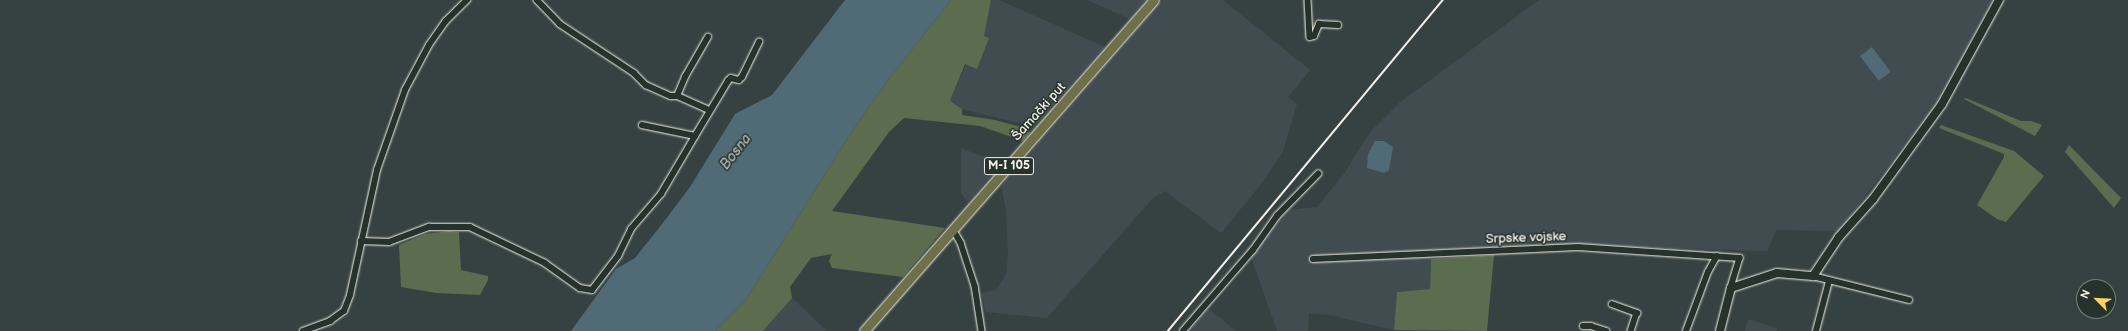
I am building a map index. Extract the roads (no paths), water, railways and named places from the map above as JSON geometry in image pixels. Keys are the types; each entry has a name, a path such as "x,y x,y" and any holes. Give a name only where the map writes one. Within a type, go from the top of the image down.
{"main road":[{"name":"Šamački put","path":"864,331 1154,0"}],"street":[{"path":"303,331 330,321 344,311 350,295 377,170 408,84 416,66 446,21 467,0"},
{"path":"537,0 560,24 634,73 646,85 665,94 677,96 708,110"},
{"path":"1308,0 1310,37 1314,36 1319,24 1338,25"},
{"path":"1813,276 1839,237 1873,199 1942,104 1999,0"},
{"path":"677,96 685,77 708,37"},
{"path":"361,241 389,242 429,227 470,227 545,263 580,288 592,290 618,256 631,229 661,194 695,136 708,110 728,81 731,78 739,80 742,77 758,42"},
{"path":"642,125 695,136"},
{"path":"1183,331 1253,250 1277,216 1318,174"},
{"path":"953,229 961,243 975,286 982,331"},
{"name":"Srpske vojske","path":"1313,259 1578,247 1740,258 1732,288"},
{"path":"1686,331 1708,272 1717,256"},
{"path":"1720,331 1732,288 1777,273 1813,276 1909,300"},
{"path":"1816,331 1829,281"},
{"path":"1612,304 1637,313 1631,331"},
{"path":"1583,326 1591,326 1606,331"}],"water":[{"name":"Bosna","path":"845,0 951,0 885,84 851,133 745,301 715,331 571,331 616,269 635,258 666,219 690,187 735,114 772,95"},
{"path":"1872,47 1891,72 1879,81 1860,56"},
{"path":"1375,141 1384,141 1393,147 1389,170 1384,173 1367,168 1368,154"}],"railway":[{"path":"1168,331 1443,0"}]}
